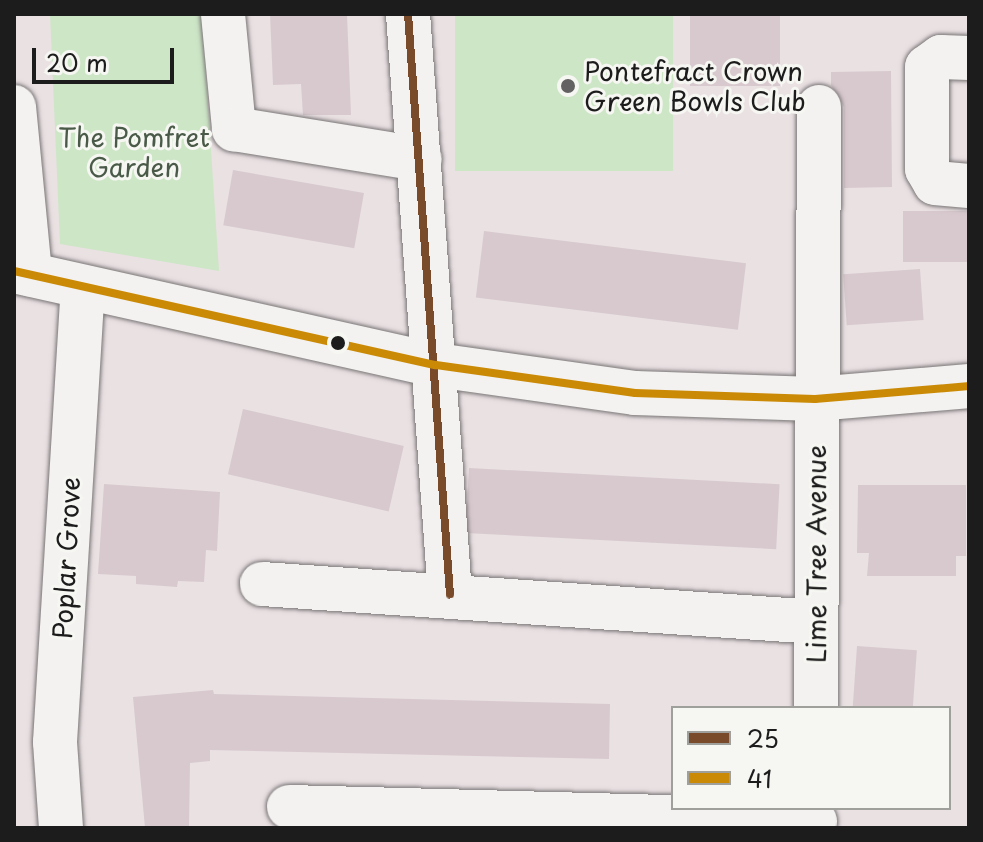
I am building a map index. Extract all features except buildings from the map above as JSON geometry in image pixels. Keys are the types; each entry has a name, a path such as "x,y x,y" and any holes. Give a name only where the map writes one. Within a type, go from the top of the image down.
{"street":[{"path":"223,14 234,129 420,159"},
{"path":"408,14 436,365 450,594"},
{"path":"969,58 941,57 927,67 927,169 935,183 969,186"},
{"path":"14,107 22,273 436,365 635,393 815,399 969,386"},
{"name":"Lime Tree Avenue","path":"816,706 815,399 819,107"},
{"name":"Poplar Grove","path":"61,828 55,742 83,288"},
{"path":"262,584 450,594 816,622"},
{"path":"289,807 815,819"}],"green space":[{"name":"The Pomfret Garden","path":"50,14 202,14 219,271 60,244"},
{"name":"Pontefract Crown Green Bowls Club","path":"455,14 673,14 673,171 455,171"}],"transit line":[{"name":"25","path":"408,14 450,594"},
{"name":"41","path":"14,271 436,365 635,393 815,399 969,386"}],"place":[{"name":"Pontefract Crown Green Bowls Club","path":"568,86"}]}
